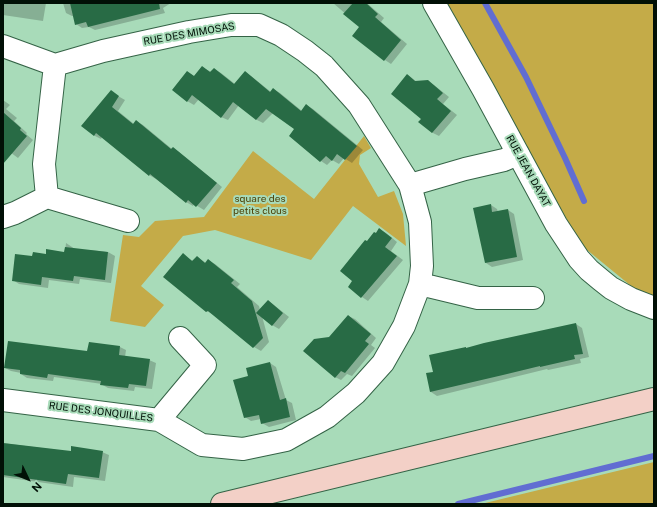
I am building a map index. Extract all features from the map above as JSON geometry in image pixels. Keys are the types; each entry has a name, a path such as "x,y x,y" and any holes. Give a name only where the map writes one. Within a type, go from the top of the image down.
{"main road":[{"path":"222,504 654,398"}],"street":[{"name":"RUE JEAN DAYAT","path":"434,3 556,224 578,259 611,288 631,299 654,308"},
{"name":"RUE DES MIMOSAS","path":"55,65 103,50 189,32 231,25 259,25 281,35 324,66 359,105 410,185"},
{"path":"3,46 55,65 44,164 47,197"},
{"path":"410,185 465,169 504,160 518,154"},
{"name":"RUE DES JONQUILLES","path":"3,400 159,420 202,445 244,449 286,440 327,417 356,394 383,363 404,326 420,284 422,266 420,222 410,185"},
{"path":"3,217 15,213 47,197 128,221"},
{"path":"420,284 478,298 533,298"},
{"path":"159,420 205,366 180,338"}],"green space":[{"path":"446,3 654,3 654,296 636,290 581,245"},
{"name":"square des petits clous","path":"364,136 371,148 360,155 359,164 378,197 394,191 403,214 406,246 353,206 311,260 215,230 183,236 141,286 164,305 145,327 110,321 123,235 139,237 155,221 204,217 253,151 314,199"},
{"path":"654,462 654,504 481,504"}],"building":[{"path":"70,3 159,3 160,9 88,27 86,22 75,25"},
{"path":"353,3 366,3 378,14 375,17 401,40 384,61 352,36 359,27 343,14"},
{"path":"202,66 210,72 214,68 234,84 245,71 270,92 273,88 301,111 306,104 357,146 345,160 337,154 332,161 326,156 320,162 289,136 294,129 266,109 256,120 233,102 221,118 192,95 187,102 172,90 187,71 194,76"},
{"path":"407,74 415,81 428,80 443,93 437,99 451,111 432,133 418,122 421,119 391,94"},
{"path":"111,90 119,96 112,107 133,124 136,120 171,149 173,147 217,183 196,207 188,200 186,203 150,174 149,176 96,133 94,136 81,126"},
{"path":"3,112 21,128 20,130 27,136 3,164"},
{"path":"491,204 492,212 508,209 517,257 485,263 473,208"},
{"path":"379,228 392,238 385,247 397,256 361,298 348,287 352,281 340,271 365,240 367,241"},
{"path":"65,247 108,252 105,280 74,276 73,281 42,277 41,285 12,281 15,254 32,256 33,252 46,254 46,249 64,252"},
{"path":"183,253 192,261 197,256 205,263 208,259 234,280 231,283 252,301 263,338 253,348 163,277"},
{"path":"268,300 283,313 272,326 256,313"},
{"path":"348,315 371,334 365,341 369,344 345,373 341,371 335,378 303,351 314,339 329,337"},
{"path":"576,323 583,354 574,355 575,359 430,392 426,373 433,372 429,355"},
{"path":"8,341 87,351 89,342 120,346 119,355 150,359 146,386 129,384 128,388 100,385 101,381 48,374 47,378 20,374 20,370 4,368"},
{"path":"270,362 280,400 286,398 290,417 261,424 259,415 244,418 233,380 248,376 246,368"},
{"path":"3,443 71,451 71,446 103,451 99,478 68,474 66,484 3,475"}],"waterway":[{"path":"485,3 526,77 584,201"},
{"path":"458,504 654,456"}]}
